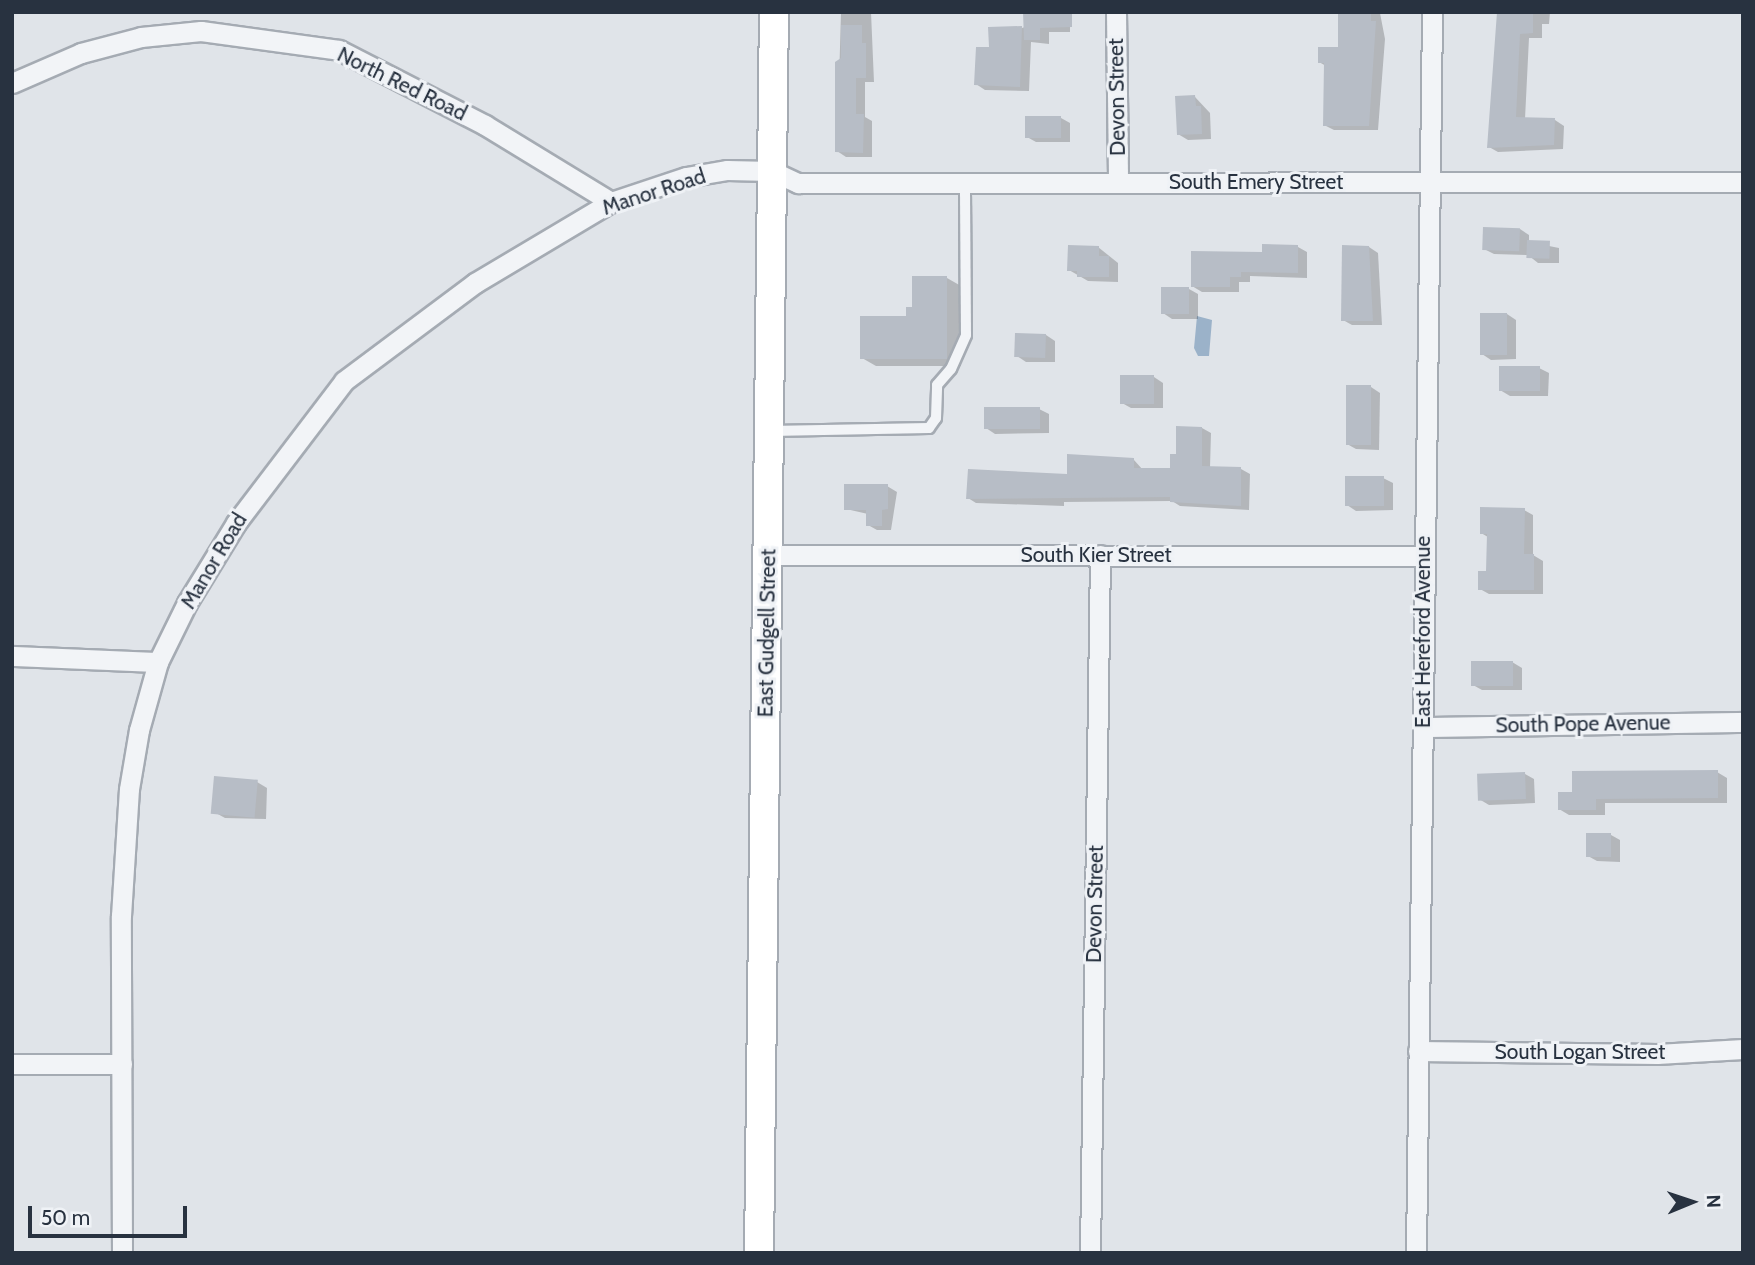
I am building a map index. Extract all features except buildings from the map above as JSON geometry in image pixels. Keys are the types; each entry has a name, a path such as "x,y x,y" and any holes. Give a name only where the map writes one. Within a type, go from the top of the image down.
{"street":[{"name":"East Gudgell Street","path":"759,1253 774,12"},
{"name":"Devon Street","path":"1116,12 1118,183"},
{"name":"East Hereford Avenue","path":"1416,1253 1432,12"},
{"name":"North Red Road","path":"12,83 81,53 141,37 201,31 339,50 485,125 611,202"},
{"name":"Manor Road","path":"122,1253 121,916 129,789 139,730 158,662 187,603 236,523 344,381 475,284 611,202 686,177 727,170 772,171"},
{"name":"South Emery Street","path":"772,171 798,183 1743,182"},
{"name":"South Kier Street","path":"768,555 1423,556"},
{"name":"Devon Street","path":"1090,1253 1100,555"},
{"path":"12,656 158,662"},
{"name":"South Pope Avenue","path":"1423,727 1743,722"},
{"name":"South Logan Street","path":"1418,1051 1657,1054 1743,1049"},
{"path":"12,1064 122,1064"}],"lane":[{"path":"769,432 929,428 936,418 937,385 951,369 966,335 965,183"}],"water":[{"path":"1197,316 1212,320 1209,356 1198,356 1194,348"}]}
